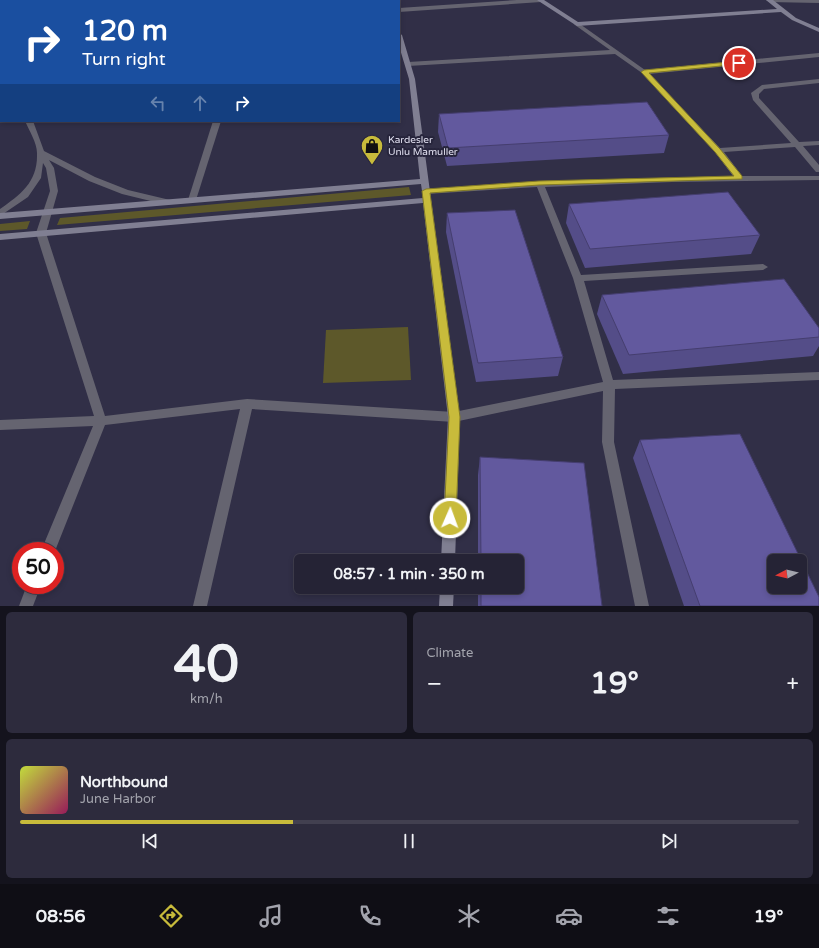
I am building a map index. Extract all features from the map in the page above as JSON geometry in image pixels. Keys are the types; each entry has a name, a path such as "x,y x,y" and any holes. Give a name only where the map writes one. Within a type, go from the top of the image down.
{"main road":[{"path":"540,0 577,24 782,10"},
{"path":"769,0 794,19 818,29"},
{"path":"400,38 412,79 454,417 448,554"},
{"path":"0,216 192,200 426,191"},
{"path":"0,237 426,191"},
{"path":"446,606 447,594"}],"street":[{"path":"400,10 540,0"},
{"path":"769,0 819,1"},
{"path":"577,24 644,72 718,150 739,178"},
{"path":"408,64 616,52"},
{"path":"644,72 819,55"},
{"path":"819,81 762,87 755,93 756,98 819,170"},
{"path":"29,122 41,152 50,168 54,191 41,233 101,421 52,542"},
{"path":"192,200 217,122"},
{"path":"718,150 819,143"},
{"path":"41,152 92,179 119,190 167,202"},
{"path":"0,213 7,210 25,195 37,178 41,152"},
{"path":"426,191 539,183 739,178 819,178"},
{"path":"539,183 578,278 609,385 608,442 642,606"},
{"path":"578,278 763,267"},
{"path":"0,425 101,421 247,404 454,417 609,385 819,376"},
{"path":"200,606 247,404"},
{"path":"26,606 31,594"}],"shaded area":[{"path":"409,187 411,195 57,225 60,218"},
{"path":"30,221 27,229 0,231 0,224"},
{"path":"408,327 411,380 323,383 326,330"}],"building":[{"path":"647,102 669,135 448,148 439,114"},
{"path":"728,192 760,235 590,249 569,204"},
{"path":"515,210 563,357 478,363 447,213"},
{"path":"784,279 819,328 819,337 629,355 602,295"},
{"path":"740,434 798,554 767,554 767,594 807,594 807,572 819,597 819,606 700,606 640,440"},
{"path":"480,457 584,463 602,606 481,606 481,594 524,594 524,554 481,554"}],"place":[{"name":"Kardesler Unlu Mamuller","path":"372,166"}],"route":[{"path":"450,518 454,417 426,191 539,183 739,178 718,150 644,72 739,63"}]}
